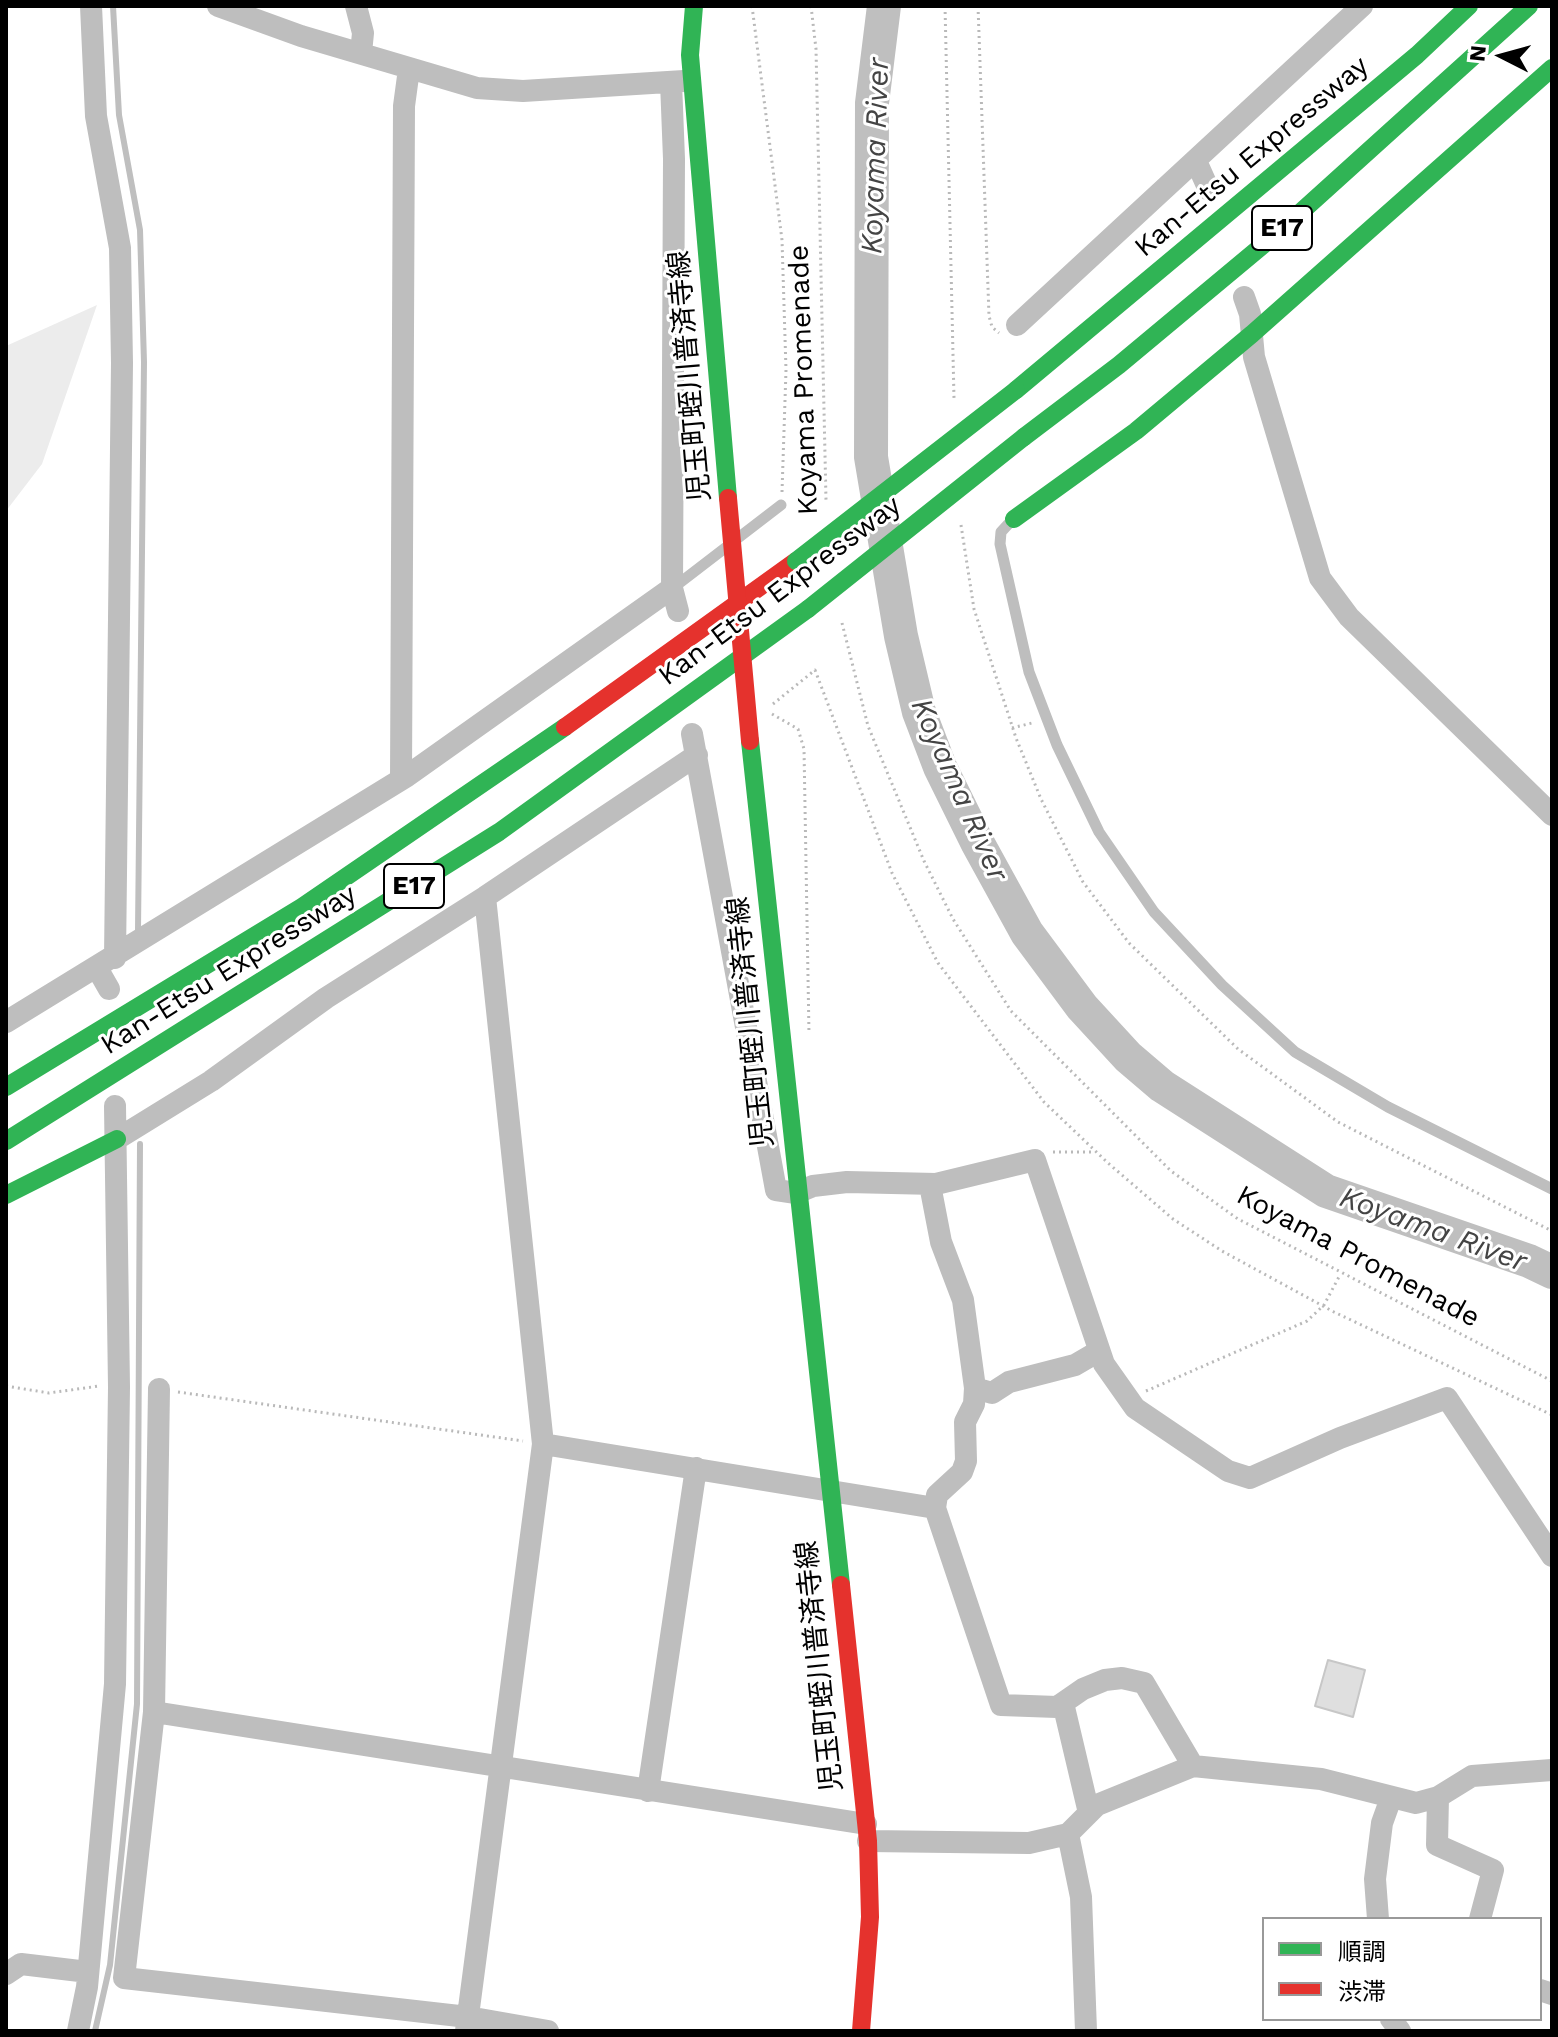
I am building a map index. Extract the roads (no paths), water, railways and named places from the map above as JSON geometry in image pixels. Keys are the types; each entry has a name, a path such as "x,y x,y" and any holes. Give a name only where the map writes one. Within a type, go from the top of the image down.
{"main road":[{"name":"児玉町蛭川普済寺線","path":"694,6 681,81 728,498 796,1193 867,1832 870,1917 861,2031"},
{"name":"Kan-Etsu Expressway","path":"6,1087 302,907 475,791 796,561 1016,390 1405,65 1469,6"},
{"name":"Kan-Etsu Expressway","path":"6,1141 499,832 808,609 1119,365 1281,230 1529,6"},
{"path":"1014,519 1136,431 1252,334 1552,68"},
{"path":"6,1195 117,1139"}],"street":[{"path":"91,6 96,116 114,204 120,262 122,363 106,963 109,989"},
{"path":"218,6 409,69 477,88 523,91 681,81 674,159 672,588 678,611"},
{"path":"356,6 363,33 361,53"},
{"path":"1017,325 1362,6"},
{"path":"401,779 403,122 409,69"},
{"path":"1196,161 1209,190"},
{"path":"1244,297 1254,357 1311,556 1333,598 1510,778 1552,815"},
{"path":"6,1022 401,779 672,588"},
{"path":"117,1139 211,1081 326,998 485,897 694,745 776,1190 796,1193 813,1186 847,1182 930,1185 1035,1160 1104,1364 1135,1408 1228,1471 1250,1478 1340,1438 1447,1398 1552,1556"},
{"path":"467,2024 543,1444 485,897"},
{"path":"78,2031 88,1972 115,1684 119,1387 115,1106"},
{"path":"930,1185 941,1242 963,1300 975,1388 974,1404 965,1422 966,1461 962,1472 937,1495 935,1508 1001,1705 1057,1707 1105,1680 1122,1678 1144,1683 1193,1766"},
{"path":"975,1388 992,1393 1009,1382 1075,1365 1099,1351"},
{"path":"159,1389 154,1712 124,1978 467,2024 548,2031"},
{"path":"543,1444 935,1508"},
{"path":"648,1791 696,1468"},
{"path":"1063,1703 1089,1813"},
{"path":"154,1712 648,1791 867,1832 1029,1843 1068,1834 1097,1805 1193,1766 1321,1779 1416,1803 1438,1797 1472,1776 1552,1770"},
{"path":"1438,1797 1437,1845 1493,1870 1481,1917"},
{"path":"1378,1917 1375,1879 1382,1823 1391,1798"},
{"path":"1068,1834 1081,1897 1086,2031"},
{"path":"6,1974 21,1964 88,1972"}],"lane":[{"path":"672,588 781,505"},
{"path":"1014,519 1001,532 1000,544 1029,672 1057,745 1099,832 1154,912 1222,985 1295,1052 1388,1107 1552,1189"}],"waterway":[{"path":"113,6 119,115 140,230 144,362 138,930"},
{"name":"Koyama River","path":"884,6 872,103 871,457 901,636 919,712 940,767 977,842 1027,933 1082,1007 1128,1057 1162,1086 1326,1191 1529,1261 1552,1272"},
{"path":"95,2031 110,1965 137,1704 140,1144"}]}
